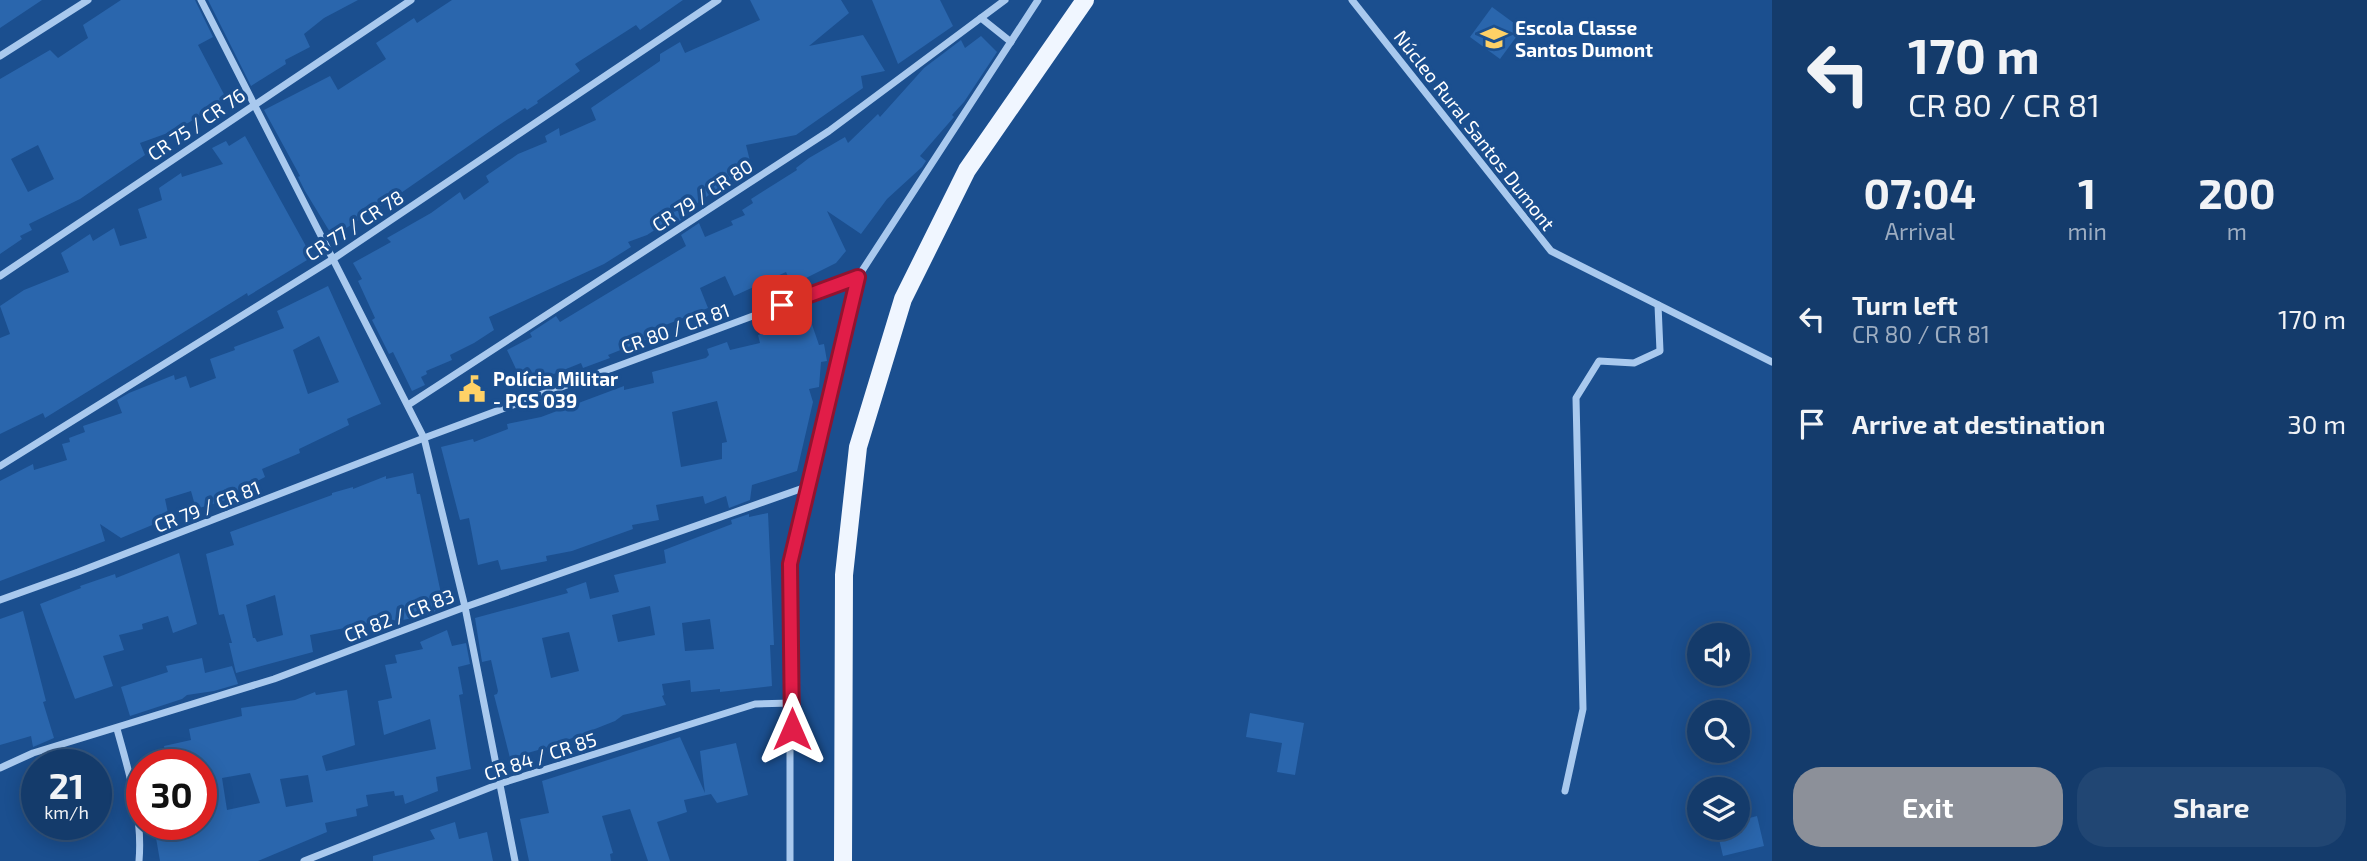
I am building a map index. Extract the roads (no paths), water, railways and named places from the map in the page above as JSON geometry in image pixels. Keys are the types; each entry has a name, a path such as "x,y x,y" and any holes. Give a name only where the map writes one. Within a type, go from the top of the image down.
{"main road":[{"path":"843,861 844,575 858,447 903,299 967,170 1085,0"}],"street":[{"path":"0,56 88,0"},
{"path":"201,0 424,438 465,607 515,861"},
{"name":"CR 75 / CR 76","path":"0,276 411,0"},
{"name":"CR 77 / CR 78","path":"0,466 333,259 719,0"},
{"name":"CR 79 / CR 80","path":"408,405 829,131 1005,0"},
{"path":"790,861 790,564 858,277 1038,0"},
{"name":"Núcleo Rural Santos Dumont","path":"1352,0 1551,251 1772,362"},
{"path":"981,18 1011,43"},
{"name":"CR 80 / CR 81","path":"424,438 858,277"},
{"path":"1565,790 1583,709 1576,398 1599,361 1634,363 1660,351 1658,305"},
{"name":"CR 79 / CR 81","path":"0,600 424,438"},
{"name":"CR 82 / CR 83","path":"0,768 33,753 274,679 465,607 808,486"},
{"name":"CR 84 / CR 85","path":"304,861 499,784 755,704 792,703"},
{"path":"117,729 138,807 141,838 139,861"}],"place":[{"name":"Escola Classe Santos Dumont","path":"1494,38"},
{"name":"Polícia Militar - PCS 039","path":"472,389"}]}
